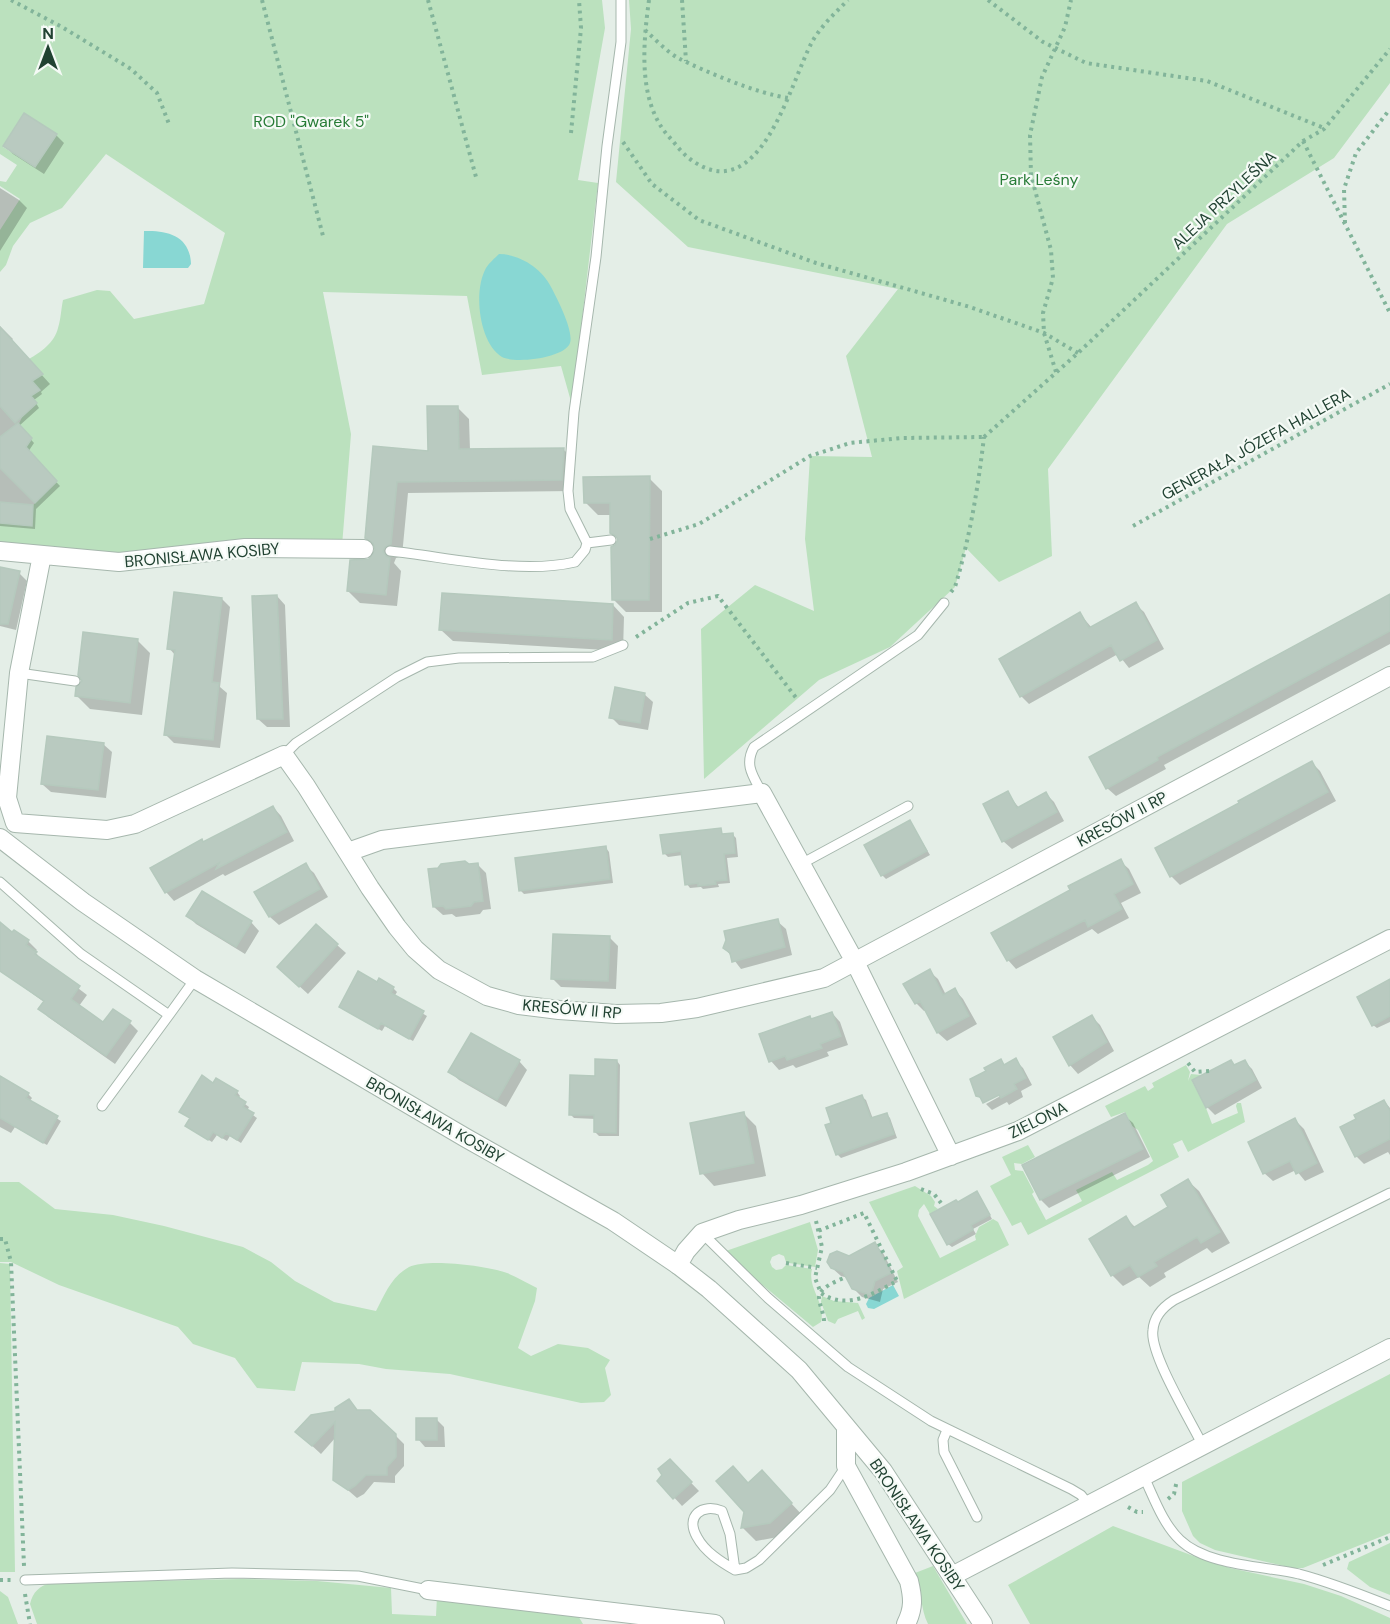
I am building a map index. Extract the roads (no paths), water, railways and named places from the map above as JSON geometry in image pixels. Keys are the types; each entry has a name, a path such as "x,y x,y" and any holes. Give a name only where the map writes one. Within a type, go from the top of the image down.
{"street":[{"name":"BRONISŁAWA KOSIBY","path":"0,551 119,562 245,548 363,549"},
{"path":"15,823 7,798 19,673 42,555"},
{"name":"KRESÓW II RP","path":"284,755 370,888 415,949 439,970 487,996 519,1005 616,1014 661,1013 721,1003 824,978 1390,676"},
{"path":"15,823 107,830 135,824 284,755"},
{"path":"348,852 382,840 762,793 855,962 951,1156"},
{"path":"1,842 15,823"},
{"name":"BRONISŁAWA KOSIBY","path":"1,842 195,979 466,1138 613,1221 709,1289 799,1370 883,1471 983,1624"},
{"name":"ZIELONA","path":"702,1233 739,1220 819,1200 1018,1131 1390,939"},
{"path":"678,1265 686,1251 702,1233"},
{"path":"952,1576 1390,1348"},
{"name":"BRONISŁAWA KOSIBY","path":"846,1429 846,1466 909,1581 914,1600 912,1612 906,1624"},
{"path":"428,1590 715,1624"}],"lane":[{"path":"390,551 485,564 544,565 575,562 585,550 587,543 570,509 568,491 574,412 596,257 621,42 621,0"},
{"path":"587,543 610,540"},
{"path":"762,793 752,776 749,756 754,747 918,635 944,603"},
{"path":"284,755 296,743 397,677 427,662 459,658 593,657 623,645"},
{"path":"19,673 75,681"},
{"path":"801,864 908,806"},
{"path":"0,882 81,954 169,1015"},
{"path":"102,1106 195,979"},
{"path":"1203,1446 1156,1353 1152,1337 1154,1322 1161,1310 1174,1300 1390,1193"},
{"path":"702,1233 768,1298 848,1367 947,1430 1071,1489 1089,1505"},
{"path":"947,1430 943,1440 944,1452 977,1517"},
{"path":"735,1570 730,1534 722,1511 704,1508 696,1514 693,1523 696,1536 708,1551 735,1570 746,1568 759,1560 830,1490 846,1466"},
{"path":"1144,1477 1165,1520 1181,1541 1190,1548 1218,1559 1300,1575 1332,1584 1390,1606"},
{"path":"25,1581 232,1573 358,1576 428,1590"}],"water":[{"path":"144,231 169,234 182,241 190,255 191,264 188,268 143,268"},
{"path":"499,254 522,259 536,268 547,280 561,306 570,331 570,343 566,348 550,356 528,360 508,359 494,350 483,329 479,303 482,278 486,268"},
{"path":"893,1285 899,1296 874,1309 868,1308 866,1304 869,1298"}],"park label":[{"name":"ROD \"Gwarek 5\"","path":"311,121"},
{"name":"Park Leśny","path":"1039,179"}]}
